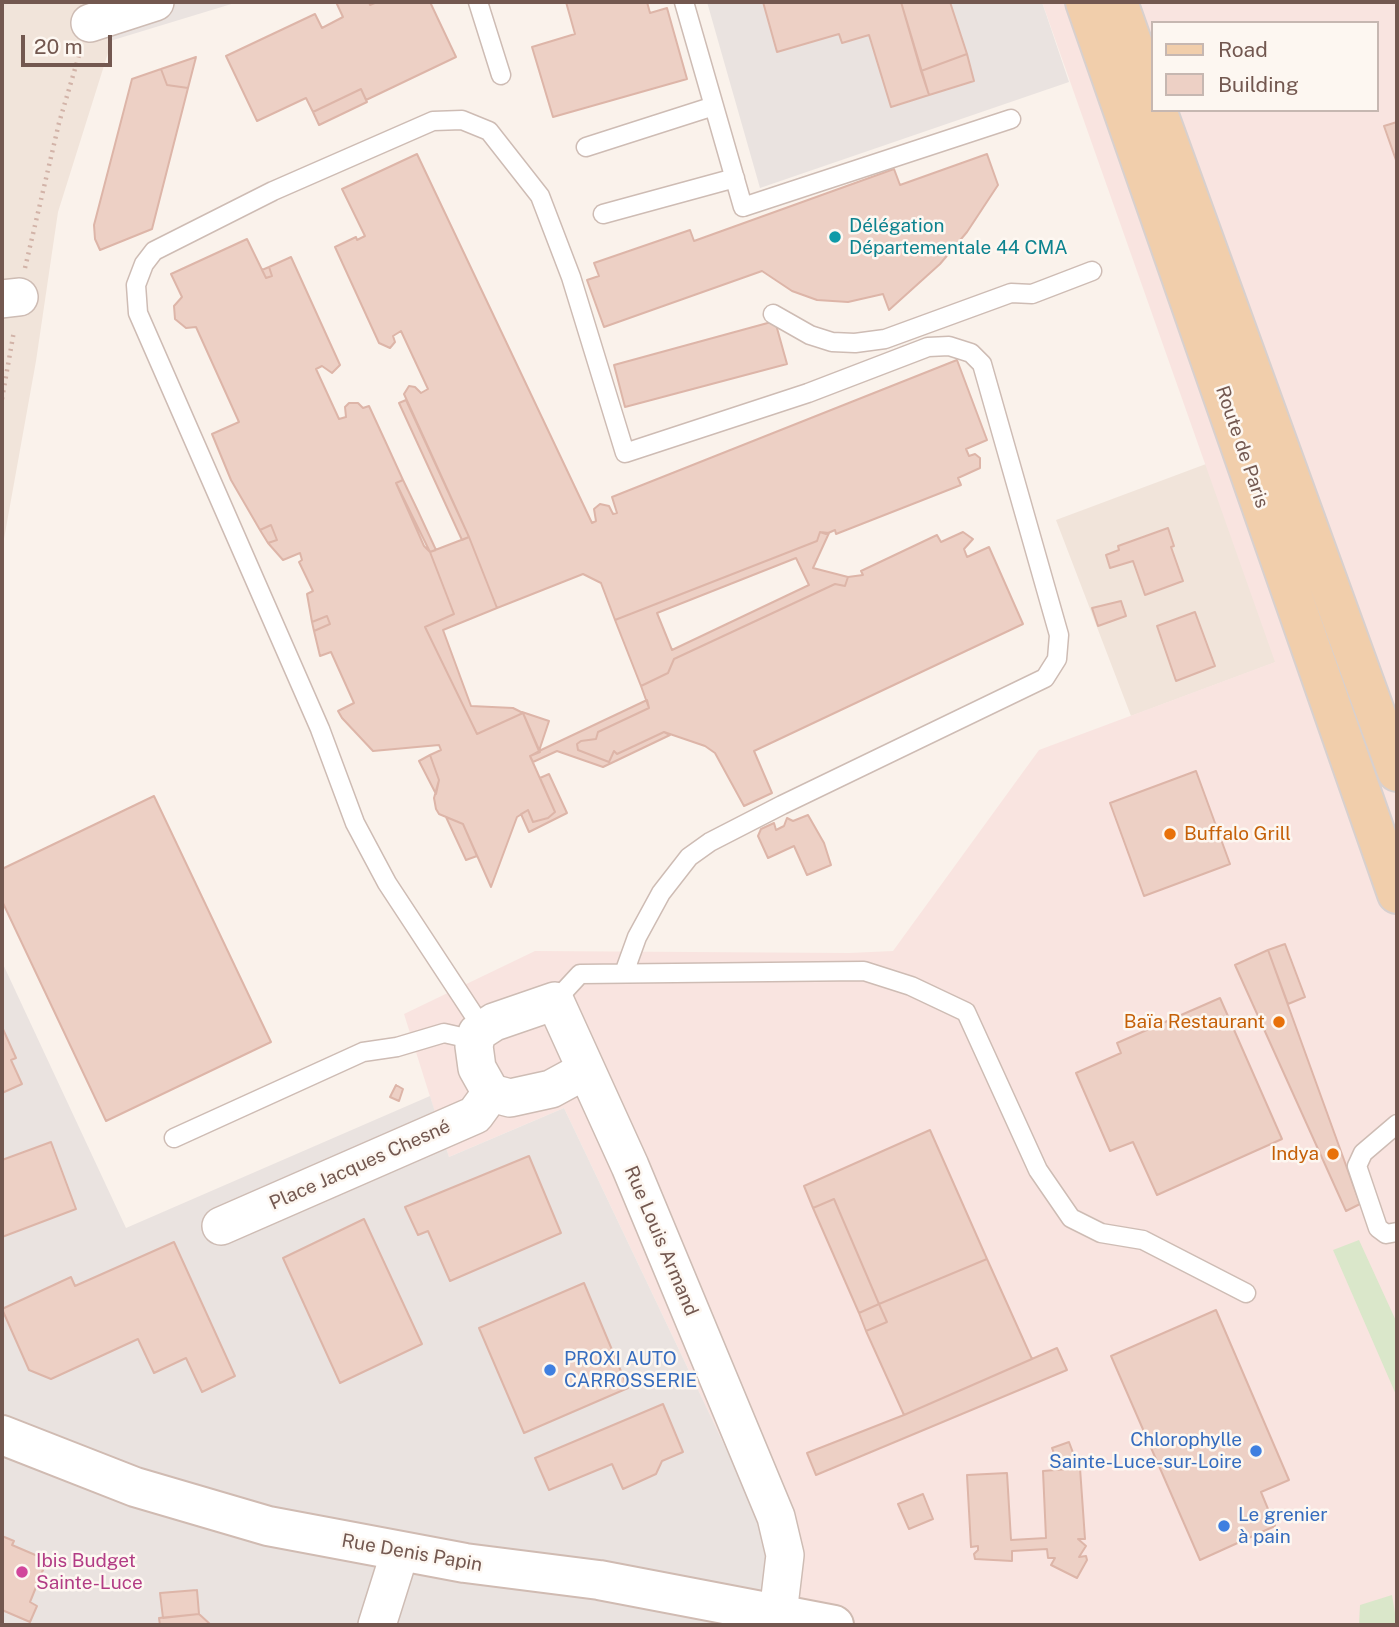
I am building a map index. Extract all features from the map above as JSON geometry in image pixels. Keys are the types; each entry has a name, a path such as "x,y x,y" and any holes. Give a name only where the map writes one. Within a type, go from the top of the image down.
{"main road":[{"name":"Route de Paris","path":"1085,2 1397,894"},
{"path":"1118,2 1150,92"},
{"name":"Route de Paris","path":"1158,112 1393,753"}],"street":[{"path":"90,23 155,2"},
{"path":"555,1001 586,1070 551,1089 510,1098 491,1093 477,1068 479,1035 494,1022 555,1001"},
{"name":"Rue Louis Armand","path":"586,1070 630,1166 776,1517 785,1555 778,1614"},
{"name":"Place Jacques Chesné","path":"221,1226 475,1115 491,1093"},
{"name":"Rue Denis Papin","path":"2,1435 135,1487 268,1526 400,1552 599,1580 834,1625"},
{"path":"377,1625 400,1552"}],"lane":[{"path":"478,2 501,75"},
{"path":"684,2 743,208 1011,119"},
{"path":"586,147 714,106"},
{"path":"479,1035 355,824 320,729 138,313 136,285 144,264 154,251 273,191 433,121 462,120 489,131 540,196 571,277 625,453 808,393 928,348 949,346 971,353 982,364 1059,635 1057,659 1045,678 782,805 710,842 689,857 661,893 637,937 624,973"},
{"path":"603,214 735,178"},
{"path":"773,314 810,335 832,342 855,343 884,339 1011,293 1032,294 1092,271"},
{"path":"555,1001 580,974 864,971 911,986 966,1012 1038,1170 1071,1218 1101,1233 1143,1240 1246,1293"},
{"path":"174,1138 363,1052 397,1047 444,1033 479,1035"},
{"path":"1397,1124 1363,1153 1357,1166 1378,1228 1386,1234 1397,1232"}],"path":[{"path":"2,399 11,298 90,23"}],"shaded area":[{"path":"2,2 124,2 58,212 36,361 2,550"},
{"path":"124,2 238,2 110,41"},
{"path":"707,2 1042,2 1069,82 760,188"},
{"path":"1042,2 1397,2 1397,1625 810,1625 564,1108 449,1157 404,1014 535,951 893,951 1039,750 1275,662"},
{"path":"1206,464 1276,662 1131,716 1056,520"},
{"path":"2,962 126,1228 430,1096 449,1157 564,1108 810,1625 2,1625"}],"green space":[{"path":"1359,1240 1397,1323 1397,1397 1333,1250"},
{"path":"1392,1595 1397,1625 1359,1625 1360,1605"}],"building":[{"path":"336,2 369,2 370,5 377,2 430,2 456,57 366,100 361,89 313,112 306,98 257,121 226,56 315,14 322,28 343,17"},
{"path":"566,2 647,2 650,13 667,8 687,79 553,117 532,47 575,34"},
{"path":"763,2 901,2 929,95 891,107 869,35 842,43 839,34 777,52"},
{"path":"901,2 950,2 967,54 921,71"},
{"path":"967,54 974,81 929,95 921,71"},
{"path":"196,57 188,88 167,85 161,69"},
{"path":"161,69 167,85 188,88 152,229 100,250 95,239 94,225 132,79"},
{"path":"361,89 367,102 319,125 313,112"},
{"path":"1397,122 1397,163 1384,126"},
{"path":"417,154 592,523 596,521 594,509 600,504 609,506 613,514 617,513 612,497 957,360 987,440 966,449 969,456 975,454 980,458 980,468 958,478 961,485 836,534 835,530 826,534 820,532 817,541 615,620 601,583 583,574 497,608 469,537 404,394 409,386 415,387 421,393 428,389 401,331 393,336 395,342 390,348 379,343 335,247 356,237 357,240 365,236 342,189"},
{"name":"Délégation Départementale 44 CMA","path":"987,154 998,185 967,232 940,264 889,310 883,294 848,302 817,300 792,291 762,271 604,327 587,280 599,276 594,263 690,230 694,241 894,169 900,185"},
{"path":"247,239 266,278 272,276 269,267 291,257 340,365 332,373 322,366 316,369 339,419 346,417 345,407 349,403 358,403 363,408 369,406 403,480 396,483 430,552 454,614 425,627 477,734 523,713 540,752 530,756 555,812 548,818 533,822 528,810 517,817 491,887 463,824 439,814 436,809 434,798 439,780 430,755 441,750 439,745 373,751 342,718 338,711 354,703 331,652 320,656 314,631 330,624 327,616 312,622 307,594 313,591 299,562 302,560 300,553 283,560 268,543 277,540 271,525 260,530 231,480 212,434 239,422 196,327 186,328 175,319 174,306 182,297 171,274"},
{"path":"269,267 272,276 266,278 262,270"},
{"path":"775,321 787,364 625,407 614,365"},
{"path":"406,400 469,537 462,540 399,403"},
{"path":"403,480 436,550 430,552 424,546 396,483"},
{"path":"271,525 277,540 268,543 260,530"},
{"path":"1168,528 1174,546 1171,547 1183,581 1145,595 1133,561 1110,568 1106,555 1119,550 1118,546"},
{"path":"820,532 829,533 813,568 848,577 845,586 835,584 674,659 668,673 641,686 615,620 817,541","holes":["796,558 809,585 672,650 657,613"]},
{"path":"963,532 973,539 964,549 967,557 989,547 1023,624 754,751 772,793 744,806 715,753 705,746 664,732 617,754 614,751 609,762 578,750 577,744 581,741 596,739 598,732 649,708 641,686 668,673 674,659 835,584 845,586 848,577 863,575 861,571 937,535 941,542"},
{"path":"469,537 497,608 443,630 471,706 513,708 523,713 477,734 425,627 454,614 430,552"},
{"path":"1121,601 1126,616 1098,626 1092,608"},
{"path":"1195,612 1215,666 1176,681 1157,626"},
{"path":"327,616 330,624 314,631 312,622"},
{"path":"647,700 649,708 598,732 596,739 581,741 577,744 578,750 609,762 614,751 617,754 664,732 670,735 603,767 557,751 533,762 530,756 539,751"},
{"path":"523,713 549,721 539,751"},
{"path":"430,755 439,780 436,794 419,761"},
{"name":"Buffalo Grill","path":"1196,771 1230,864 1144,896 1110,803"},
{"path":"549,774 567,813 529,832 521,814 528,810 533,822 548,818 555,812 540,778"},
{"path":"154,796 271,1042 106,1121 2,901 2,869"},
{"path":"808,815 824,843 831,865 807,875 794,846 768,858 758,836 761,829 774,823 776,830 784,826 787,818 793,821"},
{"path":"446,817 463,824 477,856 466,860"},
{"path":"1285,944 1305,997 1288,1004 1268,950"},
{"path":"1268,950 1360,1204 1346,1211 1235,965"},
{"path":"1220,998 1282,1139 1157,1195 1133,1142 1110,1151 1076,1073 1121,1053 1117,1043"},
{"path":"2,1027 16,1058 11,1060 22,1084 2,1093"},
{"path":"396,1085 403,1089 399,1101 390,1097"},
{"path":"930,1130 987,1259 879,1304 834,1199 813,1208 804,1186"},
{"path":"51,1142 76,1209 2,1237 2,1160"},
{"path":"529,1156 561,1233 450,1281 428,1231 418,1235 405,1207"},
{"path":"834,1199 879,1304 859,1313 813,1208"},
{"path":"364,1219 422,1344 340,1383 283,1258"},
{"path":"174,1242 235,1376 202,1392 186,1358 154,1373 138,1339 51,1379 29,1370 2,1309 71,1277 75,1286"},
{"path":"987,1259 1032,1359 904,1415 866,1331 887,1322 879,1304"},
{"path":"584,1283 628,1388 524,1433 479,1328"},
{"path":"879,1304 887,1322 866,1331 859,1313"},
{"path":"1216,1310 1289,1480 1261,1492 1275,1526 1200,1560 1111,1356"},
{"path":"1057,1348 1067,1370 816,1475 807,1453 904,1415"},
{"path":"663,1404 683,1452 662,1461 656,1474 623,1489 612,1464 549,1490 535,1458"},
{"path":"1069,1442 1075,1458 1065,1462 1062,1457 1056,1459 1052,1448"},
{"path":"1080,1468 1085,1539 1078,1539 1086,1546 1079,1557 1086,1556 1087,1560 1077,1578 1051,1565 1055,1558 1048,1558 1047,1549 1012,1551 1012,1561 975,1559 978,1546 971,1547 967,1475 1007,1473 1011,1540 1046,1538 1043,1471"},
{"path":"923,1494 933,1519 909,1529 898,1504"},
{"name":"Ibis Budget Sainte-Luce","path":"2,1536 14,1541 12,1545 47,1560 30,1602 37,1606 30,1622 2,1610"},
{"path":"197,1590 199,1614 163,1618 160,1593"},
{"path":"199,1614 211,1625 160,1625 159,1618"}],"place":[{"name":"Délégation Départementale 44 CMA","path":"835,237"},
{"name":"Buffalo Grill","path":"1170,834"},
{"name":"Baïa Restaurant","path":"1279,1022"},
{"name":"Indya","path":"1333,1154"},
{"name":"PROXI AUTO CARROSSERIE","path":"550,1370"},
{"name":"Chlorophylle Sainte-Luce-sur-Loire","path":"1256,1451"},
{"name":"Le grenier à pain","path":"1224,1526"},
{"name":"Ibis Budget Sainte-Luce","path":"22,1572"}]}
